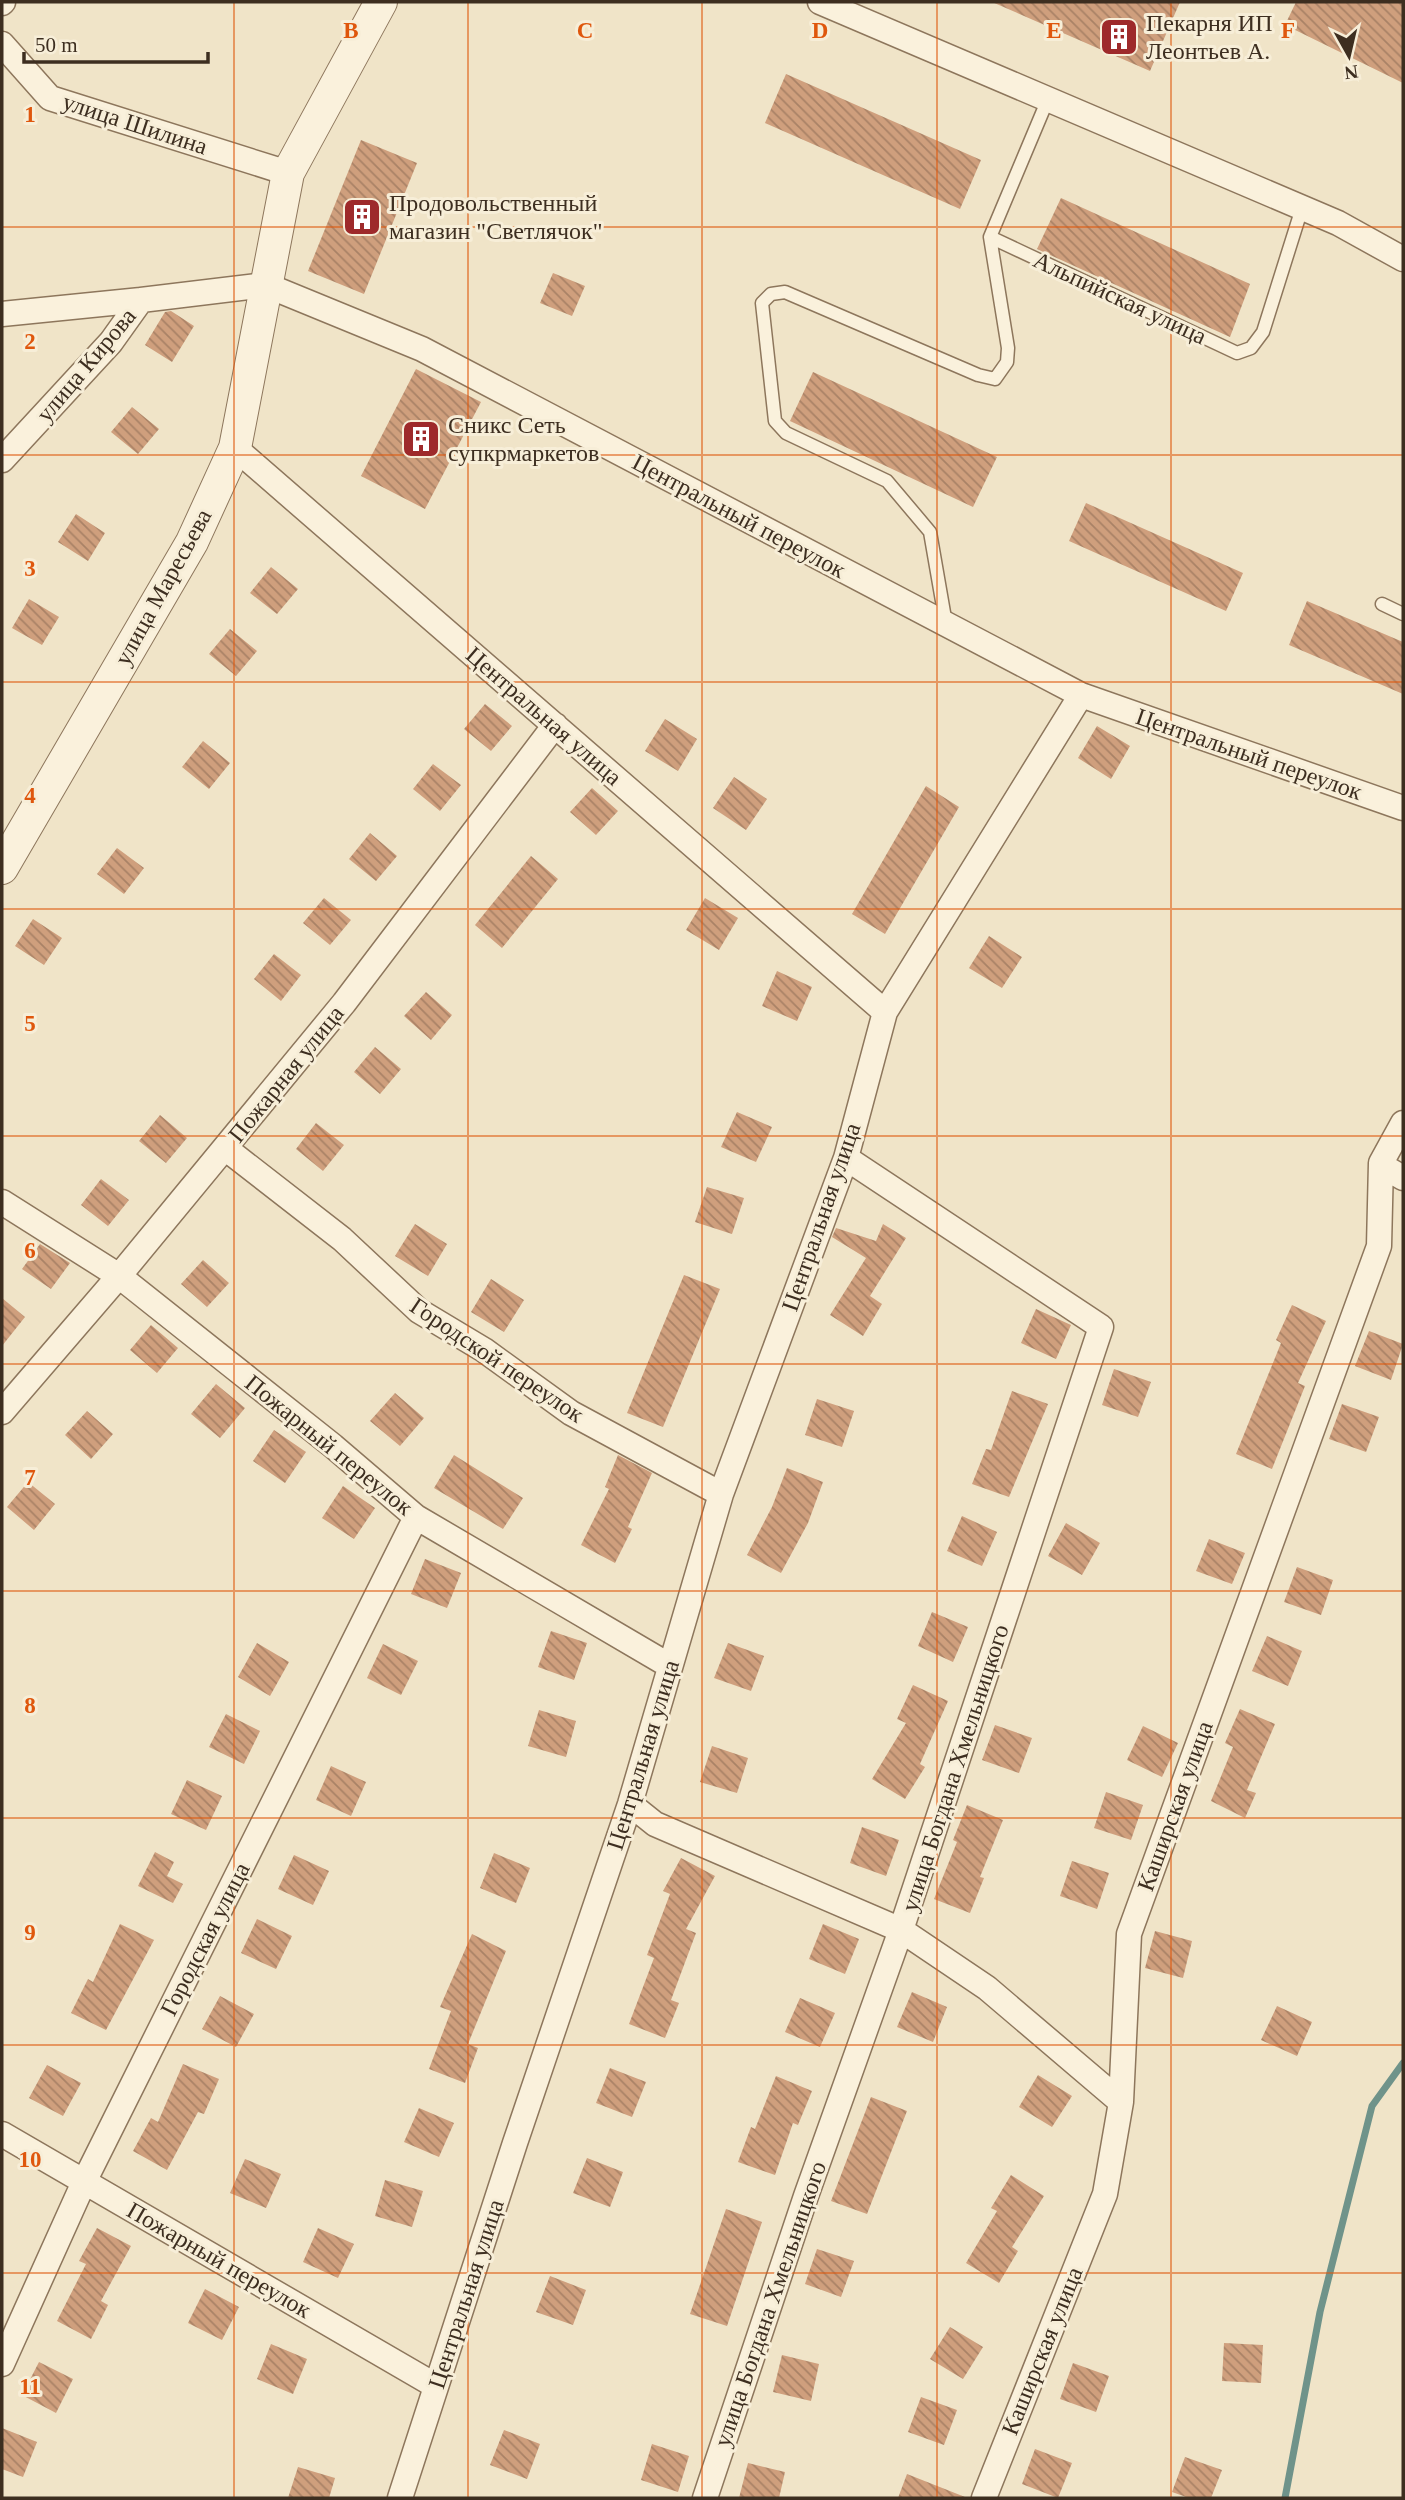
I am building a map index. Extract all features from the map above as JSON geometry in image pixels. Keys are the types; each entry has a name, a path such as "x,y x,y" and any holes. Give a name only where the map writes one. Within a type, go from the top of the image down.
{"street":[{"path":"266,285 288,173 381,2"},
{"path":"820,2 1302,208 1403,259"},
{"name":"улица Шилина","path":"2,44 50,98 288,173"},
{"name":"улица Кирова","path":"2,460 111,342 141,300 266,285"},
{"name":"улица Маресьева","path":"2,868 192,541 235,448 266,285"},
{"name":"Центральный переулок","path":"266,285 422,349 1081,695 1403,808"},
{"path":"2,314 141,300"},
{"name":"Центральная улица","path":"235,448 885,1012"},
{"name":"Центральная улица","path":"400,2498 630,1804 721,1494 846,1158 885,1012 1081,695"},
{"name":"Пожарная улица","path":"2,1412 119,1276 344,1003 555,725"},
{"name":"Каширская улица","path":"984,2498 1105,2194 1121,2102 1129,1934 1379,1246 1381,1165 1403,1123"},
{"name":"Городской переулок","path":"225,1148 342,1239 419,1311 484,1350 571,1413 721,1494"},
{"name":"улица Богдана Хмельницкого","path":"705,2498 806,2196 901,1930 1101,1327 846,1158"},
{"path":"1381,1165 1403,1178"},
{"name":"Пожарный переулок","path":"2,1202 119,1276 333,1446 416,1517 670,1666"},
{"name":"Городская улица","path":"2,2364 84,2182 416,1517"},
{"path":"630,1804 655,1824 901,1930 987,1988 1121,2102"},
{"name":"Пожарный переулок","path":"2,2134 436,2386"}],"lane":[{"path":"946,624 930,532 887,481 786,433 775,421 762,303 771,294 785,292 978,375 995,379 1007,362 1008,348 990,237 1048,99"},
{"name":"Альпийская улица","path":"990,237 1237,352 1251,348 1263,332 1302,208"},
{"path":"1382,604 1403,614"}],"building":[{"name":"Пекарня ИП Леонтьев А.","path":"992,2 1180,2 1150,71"},
{"path":"1296,2 1403,2 1403,83 1285,25"},
{"path":"786,74 981,160 960,209 765,123"},
{"name":"Продовольственный магазин \"Светлячок\"","path":"361,140 417,163 364,294 308,271"},
{"path":"1061,198 1250,284 1230,337 1037,249"},
{"path":"553,273 585,286 572,316 540,303"},
{"path":"171,311 194,326 172,362 145,345 165,312"},
{"name":"Сникс Сеть супкрмаркетов","path":"416,369 481,402 425,509 361,476"},
{"path":"813,372 997,457 973,507 790,421"},
{"path":"132,407 159,429 138,454 111,432"},
{"path":"1086,503 1243,573 1226,611 1069,541"},
{"path":"76,514 105,533 88,561 58,542"},
{"path":"271,567 298,589 277,614 250,593"},
{"path":"29,599 59,617 42,645 12,628"},
{"path":"1307,601 1403,642 1403,694 1289,645"},
{"path":"230,629 257,651 236,676 209,654"},
{"path":"485,704 512,726 491,751 464,729"},
{"path":"665,719 697,739 678,771 645,751"},
{"path":"1097,726 1130,746 1111,779 1078,758"},
{"path":"203,741 230,763 209,789 182,767"},
{"path":"433,764 461,785 440,811 413,789"},
{"path":"734,777 767,799 746,830 713,808"},
{"path":"926,786 959,807 885,934 852,914"},
{"path":"592,788 618,811 596,835 570,812"},
{"path":"370,833 397,856 376,881 349,859"},
{"path":"117,848 144,868 124,894 97,874"},
{"path":"531,856 558,879 502,948 475,925"},
{"path":"324,898 351,920 330,945 303,923"},
{"path":"705,898 738,918 719,950 686,930"},
{"path":"33,919 62,938 44,965 15,946"},
{"path":"989,936 1022,957 1002,988 969,968"},
{"path":"274,954 301,975 281,1001 254,979"},
{"path":"777,971 812,987 797,1021 762,1006"},
{"path":"426,992 452,1015 431,1040 404,1016"},
{"path":"375,1047 401,1069 380,1094 354,1072"},
{"path":"737,1112 772,1127 756,1162 721,1147"},
{"path":"160,1115 187,1138 166,1163 139,1141"},
{"path":"316,1123 344,1145 323,1171 296,1149"},
{"path":"101,1179 129,1200 108,1226 81,1205"},
{"path":"707,1187 744,1198 732,1234 695,1222"},
{"path":"415,1224 447,1244 428,1276 395,1256"},
{"path":"883,1224 906,1238 870,1296 882,1304 863,1336 830,1315 866,1258 832,1237 836,1228 876,1241"},
{"path":"40,1244 70,1263 51,1289 22,1269"},
{"path":"203,1260 229,1283 207,1307 181,1284"},
{"path":"684,1275 720,1289 663,1427 627,1413"},
{"path":"491,1279 524,1300 504,1332 471,1312"},
{"path":"2,1298 25,1317 2,1346"},
{"path":"1292,1305 1326,1321 1298,1383 1305,1386 1272,1469 1236,1454 1281,1343 1276,1340"},
{"path":"1036,1309 1071,1325 1056,1359 1021,1343"},
{"path":"151,1325 178,1348 157,1373 130,1350"},
{"path":"1369,1331 1403,1344 1391,1380 1355,1366"},
{"path":"1114,1369 1151,1382 1138,1417 1102,1405"},
{"path":"216,1384 245,1408 220,1438 191,1414"},
{"path":"1012,1391 1048,1404 1009,1497 972,1484 986,1449 991,1450"},
{"path":"395,1393 424,1418 400,1446 370,1421"},
{"path":"817,1399 854,1411 842,1447 805,1435"},
{"path":"1342,1404 1379,1417 1366,1452 1329,1439"},
{"path":"87,1411 113,1434 91,1459 65,1435"},
{"path":"274,1430 306,1452 285,1483 253,1461"},
{"path":"454,1455 523,1498 503,1529 434,1488"},
{"path":"618,1455 652,1473 628,1527 632,1529 615,1563 581,1545 609,1489 605,1487"},
{"path":"787,1468 823,1482 808,1523 781,1573 747,1555 772,1507"},
{"path":"28,1482 55,1504 34,1530 7,1507"},
{"path":"343,1486 375,1508 354,1539 322,1518"},
{"path":"962,1516 997,1532 982,1566 947,1551"},
{"path":"1066,1523 1100,1543 1082,1575 1048,1556"},
{"path":"1209,1539 1245,1553 1232,1584 1196,1571"},
{"path":"425,1559 461,1573 447,1608 411,1594"},
{"path":"1297,1567 1333,1580 1321,1615 1284,1602"},
{"path":"932,1612 968,1627 953,1662 918,1646"},
{"path":"551,1631 587,1643 574,1680 538,1667"},
{"path":"1267,1636 1302,1651 1288,1686 1252,1671"},
{"path":"257,1643 289,1662 270,1696 238,1677"},
{"path":"728,1643 764,1656 751,1691 714,1678"},
{"path":"383,1644 418,1661 401,1695 367,1678"},
{"path":"913,1685 948,1701 920,1764 925,1767 905,1799 872,1779 906,1723 897,1719"},
{"path":"1240,1709 1275,1724 1247,1790 1256,1793 1245,1818 1211,1801 1233,1747 1225,1743"},
{"path":"539,1710 576,1721 566,1757 528,1746"},
{"path":"226,1714 260,1731 244,1764 209,1747"},
{"path":"995,1725 1032,1738 1019,1773 982,1760"},
{"path":"1143,1726 1178,1743 1162,1777 1127,1760"},
{"path":"712,1746 748,1758 737,1793 700,1782"},
{"path":"331,1766 366,1782 351,1816 316,1800"},
{"path":"187,1780 222,1796 206,1830 171,1814"},
{"path":"1106,1792 1143,1805 1131,1840 1094,1828"},
{"path":"967,1805 1003,1820 980,1877 984,1878 970,1913 934,1899 957,1842 953,1840"},
{"path":"862,1827 899,1840 886,1876 850,1863"},
{"path":"155,1852 174,1862 167,1876 183,1884 173,1903 138,1886"},
{"path":"494,1853 530,1868 516,1903 480,1888"},
{"path":"294,1855 329,1871 313,1905 278,1889"},
{"path":"681,1858 715,1876 686,1929 696,1933 671,2000 679,2003 665,2038 629,2024 654,1958 647,1955 670,1894 663,1891"},
{"path":"1072,1861 1109,1873 1097,1909 1060,1896"},
{"path":"257,1919 292,1936 276,1969 241,1953"},
{"path":"120,1924 154,1940 106,2030 71,2013 88,1979 93,1982"},
{"path":"823,1924 859,1939 845,1974 809,1959"},
{"path":"1155,1931 1192,1941 1183,1978 1145,1968"},
{"path":"472,1934 506,1951 468,2044 478,2048 465,2083 429,2069 451,2011 440,2007"},
{"path":"912,1992 947,2007 933,2042 897,2027"},
{"path":"220,1996 254,2014 236,2047 202,2029"},
{"path":"800,1998 835,2013 820,2047 785,2032"},
{"path":"1277,2006 1312,2022 1297,2056 1261,2040"},
{"path":"183,2064 219,2079 204,2114 198,2112 167,2170 133,2151 151,2118 158,2122"},
{"path":"47,2065 81,2083 63,2116 29,2098"},
{"path":"610,2068 646,2082 632,2117 596,2103"},
{"path":"1038,2075 1072,2096 1052,2127 1019,2107"},
{"path":"776,2076 812,2091 798,2125 793,2123 775,2175 738,2162 751,2127 755,2129"},
{"path":"871,2097 907,2111 867,2214 831,2201"},
{"path":"419,2108 454,2123 439,2157 404,2142"},
{"path":"587,2158 623,2172 610,2207 573,2193"},
{"path":"245,2159 281,2174 266,2208 230,2193"},
{"path":"1011,2175 1044,2196 1012,2247 1018,2251 999,2283 966,2263 997,2211 991,2208"},
{"path":"385,2180 423,2191 412,2227 375,2216"},
{"path":"726,2209 762,2222 727,2326 690,2314"},
{"path":"97,2228 131,2246 101,2301 108,2305 91,2339 57,2321 86,2264 79,2261"},
{"path":"318,2228 354,2244 338,2278 303,2262"},
{"path":"817,2249 854,2261 841,2297 805,2284"},
{"path":"550,2276 586,2290 573,2325 536,2312"},
{"path":"205,2289 239,2307 222,2340 188,2323"},
{"path":"950,2327 983,2347 963,2379 930,2359"},
{"path":"1224,2343 1263,2345 1261,2383 1222,2381"},
{"path":"271,2344 307,2359 293,2394 257,2379"},
{"path":"782,2355 819,2364 811,2401 773,2392"},
{"path":"39,2362 73,2379 56,2413 22,2395"},
{"path":"1073,2363 1109,2376 1096,2412 1060,2399"},
{"path":"921,2397 957,2410 944,2445 908,2432"},
{"path":"2,2428 37,2442 23,2477 2,2469"},
{"path":"504,2430 540,2444 527,2479 490,2465"},
{"path":"652,2444 689,2456 678,2492 641,2480"},
{"path":"1035,2449 1072,2463 1058,2498 1022,2484"},
{"path":"1185,2457 1222,2470 1211,2498 1189,2498 1172,2492"},
{"path":"748,2463 785,2472 779,2498 739,2498"},
{"path":"298,2467 335,2478 329,2498 288,2498"},
{"path":"907,2474 965,2497 965,2498 898,2498"}],"waterway":[{"path":"1285,2498 1320,2312 1372,2106 1403,2063"}],"place":[{"name":"Пекарня ИП Леонтьев А.","path":"1119,37"},
{"name":"Продовольственный магазин \"Светлячок\"","path":"362,217"},
{"name":"Сникс Сеть супкрмаркетов","path":"421,439"}]}
